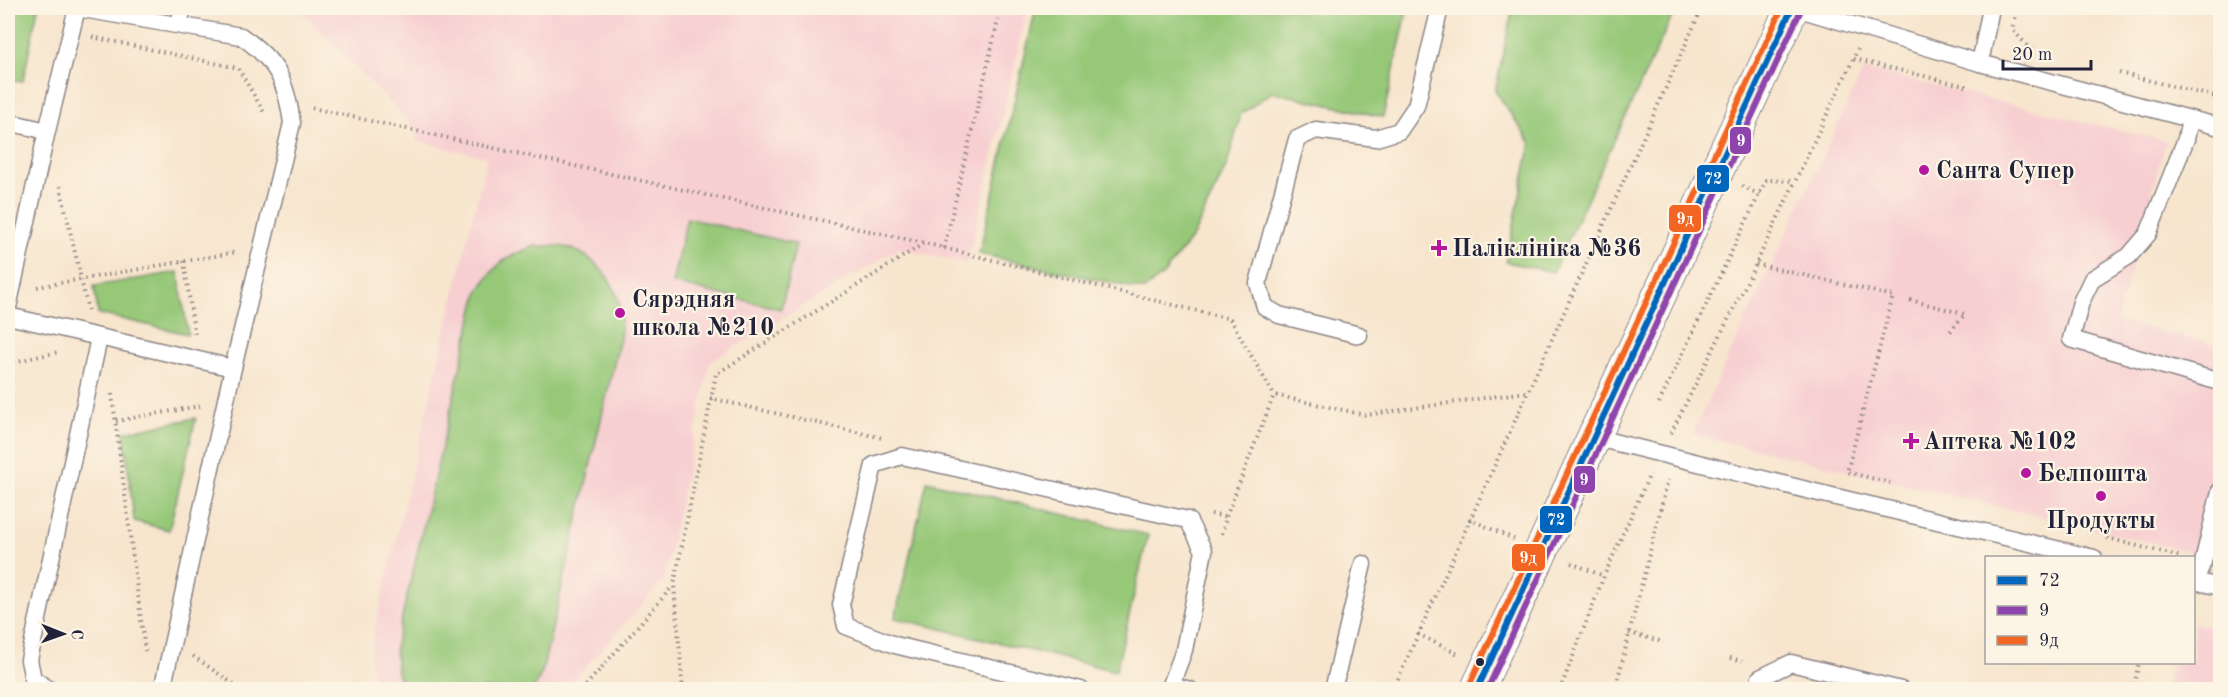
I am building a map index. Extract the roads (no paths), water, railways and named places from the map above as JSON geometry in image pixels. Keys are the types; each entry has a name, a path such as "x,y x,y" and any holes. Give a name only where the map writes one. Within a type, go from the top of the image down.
{"street":[{"path":"1482,679 1794,8"}],"lane":[{"path":"8,307 77,8 240,36 262,51 278,70 289,100 292,123 233,368 162,690"},
{"path":"179,24 183,8"},
{"path":"1359,335 1279,315 1265,307 1258,284 1297,139 1316,130 1376,138 1399,132 1416,106 1440,8"},
{"path":"1794,8 1980,63 2220,127"},
{"path":"1980,63 1991,8"},
{"path":"2190,120 2186,139 2148,234 2129,256 2092,279 2081,302 2071,339 2220,382"},
{"path":"8,122 47,131"},
{"path":"8,316 233,368"},
{"path":"50,690 33,679 29,660 99,338"},
{"path":"1593,437 2086,556"},
{"path":"1081,690 895,645 846,626 842,605 874,465 902,456 1188,519 1204,551 1185,650 1169,687 1190,690"},
{"path":"2195,579 2202,562 2220,491"},
{"path":"1333,690 1363,564"},
{"path":"2195,581 2220,587"},
{"path":"1757,690 1760,678 1791,663 1901,690"}],"place":[{"name":"Санта Супер","path":"1924,170"},
{"name":"Паліклініка №36","path":"1439,248"},
{"name":"Сярэдняя школа №210","path":"620,313"},
{"name":"Аптека №102","path":"1911,441"},
{"name":"Белпошта","path":"2026,473"},
{"name":"Продукты","path":"2101,496"}]}
